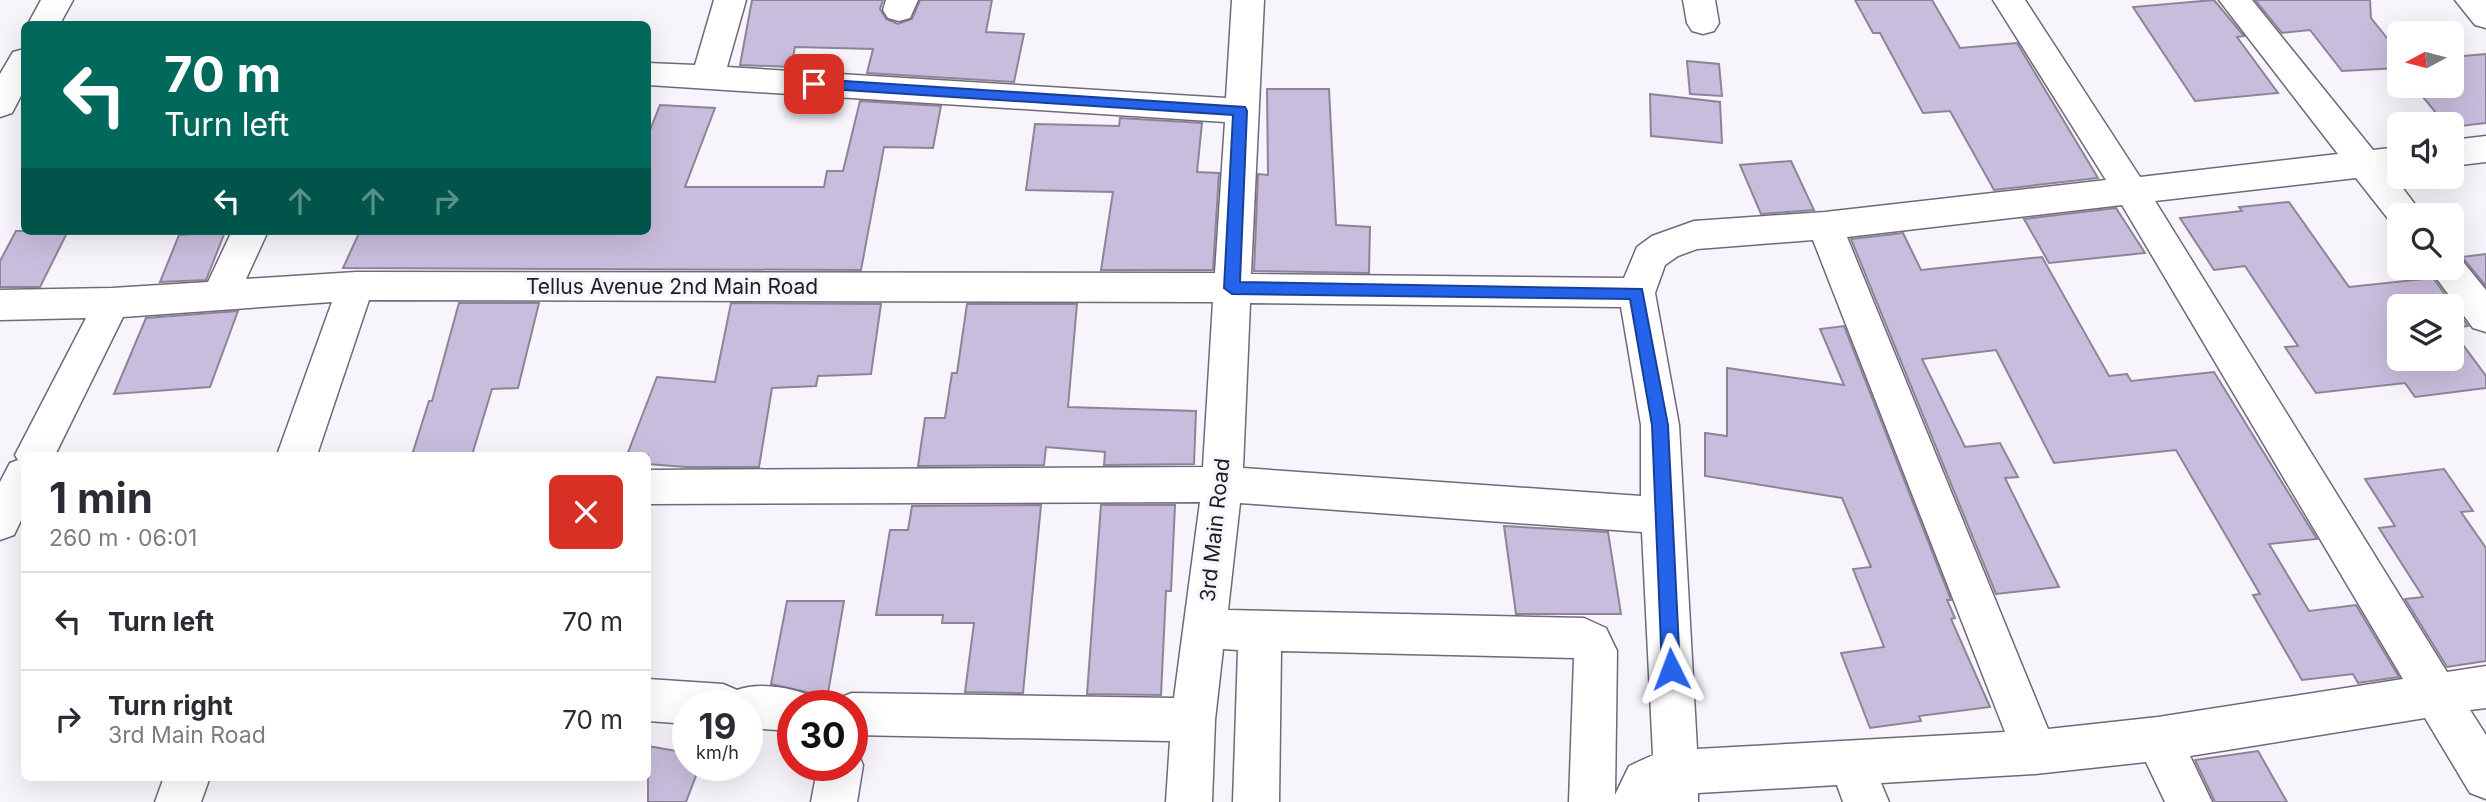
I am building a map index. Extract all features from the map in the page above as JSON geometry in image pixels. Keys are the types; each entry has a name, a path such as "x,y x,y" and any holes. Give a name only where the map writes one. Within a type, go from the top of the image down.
{"street":[{"path":"46,21 57,0"},
{"path":"708,77 730,0"},
{"name":"3rd Main Road","path":"1189,802 1193,720 1222,484 1248,0"},
{"path":"2009,0 2131,191 2486,777"},
{"path":"2235,0 2395,203"},
{"path":"2471,0 2486,17"},
{"path":"8,96 21,67"},
{"path":"651,74 1241,111"},
{"path":"2464,152 2486,149"},
{"path":"1676,787 1660,425 1637,293 1650,257 1680,238 1694,234 1825,226 2387,161"},
{"path":"1825,226 2035,752"},
{"path":"220,296 248,235"},
{"path":"2457,280 2486,317"},
{"path":"298,452 356,286"},
{"name":"Tellus Avenue 2nd Main Road","path":"0,305 112,303 356,286 1232,288 1637,293"},
{"path":"37,452 112,303"},
{"path":"651,487 1222,484 1662,515"},
{"path":"1205,629 1584,638 1596,650 1592,802"},
{"path":"1256,802 1260,631"},
{"path":"1636,802 1640,785 1646,779 1676,787 1859,782 2035,752 2158,739 2486,687"},
{"path":"651,700 672,702"},
{"path":"868,714 1193,720"},
{"path":"2158,739 2189,802"},
{"path":"178,802 186,781"},
{"path":"834,802 837,781"}],"building":[{"path":"752,0 883,0 880,9 886,19 898,24 912,19 920,0 992,0 986,32 1024,34 1014,82 867,73 873,49 795,47 791,67 740,65"},
{"path":"1855,0 1932,0 1960,48 2017,43 2098,178 1994,190 1950,111 1923,113 1880,33 1873,33"},
{"path":"2214,0 2244,36 2237,37 2278,93 2195,101 2133,7"},
{"path":"2255,0 2370,0 2371,18 2387,38 2387,69 2342,71 2310,30 2282,33"},
{"path":"2486,54 2486,123 2464,126 2464,112 2435,112 2424,98 2464,98 2464,56"},
{"path":"1687,61 1719,64 1722,96 1690,94"},
{"path":"1267,89 1329,89 1336,225 1370,227 1369,273 1254,271 1258,174 1268,175"},
{"path":"1650,94 1720,102 1722,143 1651,136"},
{"path":"860,101 941,106 933,148 884,147 861,270 343,268 358,235 651,235 651,128 660,105 715,108 685,187 824,187 827,171 843,171"},
{"path":"1120,118 1202,123 1197,172 1219,173 1213,270 1101,270 1113,192 1026,190 1035,124 1119,126"},
{"path":"1791,161 1814,210 1761,214 1740,165"},
{"path":"2289,202 2349,287 2434,280 2445,294 2387,294 2387,371 2464,371 2464,346 2486,376 2486,388 2415,397 2405,383 2316,393 2285,347 2298,346 2245,266 2214,270 2180,218 2242,211 2239,207"},
{"path":"2116,208 2145,253 2049,263 2024,219"},
{"path":"16,231 21,231 21,235 66,235 40,287 0,287 0,261"},
{"path":"1903,233 1921,270 2042,257 2109,376 2127,374 2131,381 2214,372 2317,539 2269,544 2309,611 2356,605 2399,677 2358,683 2353,674 2302,680 2253,595 2260,594 2176,450 2054,463 1996,350 1922,359 1965,447 2000,443 2018,477 2005,478 2059,587 1996,594 1851,239"},
{"path":"179,235 224,235 206,280 160,282"},
{"path":"2486,254 2486,286 2464,259 2464,257"},
{"path":"459,303 539,303 518,388 492,389 473,452 413,452 429,401 432,401"},
{"path":"731,303 881,304 871,374 818,376 816,386 772,388 759,467 651,464 651,452 628,452 657,377 715,382"},
{"path":"967,304 1077,304 1068,407 1196,411 1194,464 1104,465 1105,452 1046,447 1044,465 918,466 925,418 945,418 952,373 957,373"},
{"path":"238,311 210,387 114,394 146,318"},
{"path":"1844,326 1951,600 1947,600 1955,618 1951,619 1990,707 1919,716 1921,721 1870,728 1841,653 1884,647 1853,569 1871,567 1842,498 1705,476 1705,433 1727,436 1727,368 1844,385 1820,329"},
{"path":"2444,469 2473,511 2461,512 2486,548 2486,661 2447,667 2405,599 2423,597 2379,528 2395,526 2365,479"},
{"path":"1041,505 1023,693 965,692 974,623 942,623 943,615 876,615 890,530 908,530 912,506"},
{"path":"1101,505 1175,505 1171,591 1166,591 1161,695 1087,694"},
{"path":"1504,526 1608,532 1621,614 1516,614"},
{"path":"787,601 844,601 829,690 797,690 771,684"},
{"path":"651,747 672,750 672,781 694,781 686,802 648,802"},
{"path":"2258,751 2287,802 2215,802 2195,760"}],"route":[{"path":"814,84 1241,111 1232,288 1637,293 1660,425 1671,669"}]}
